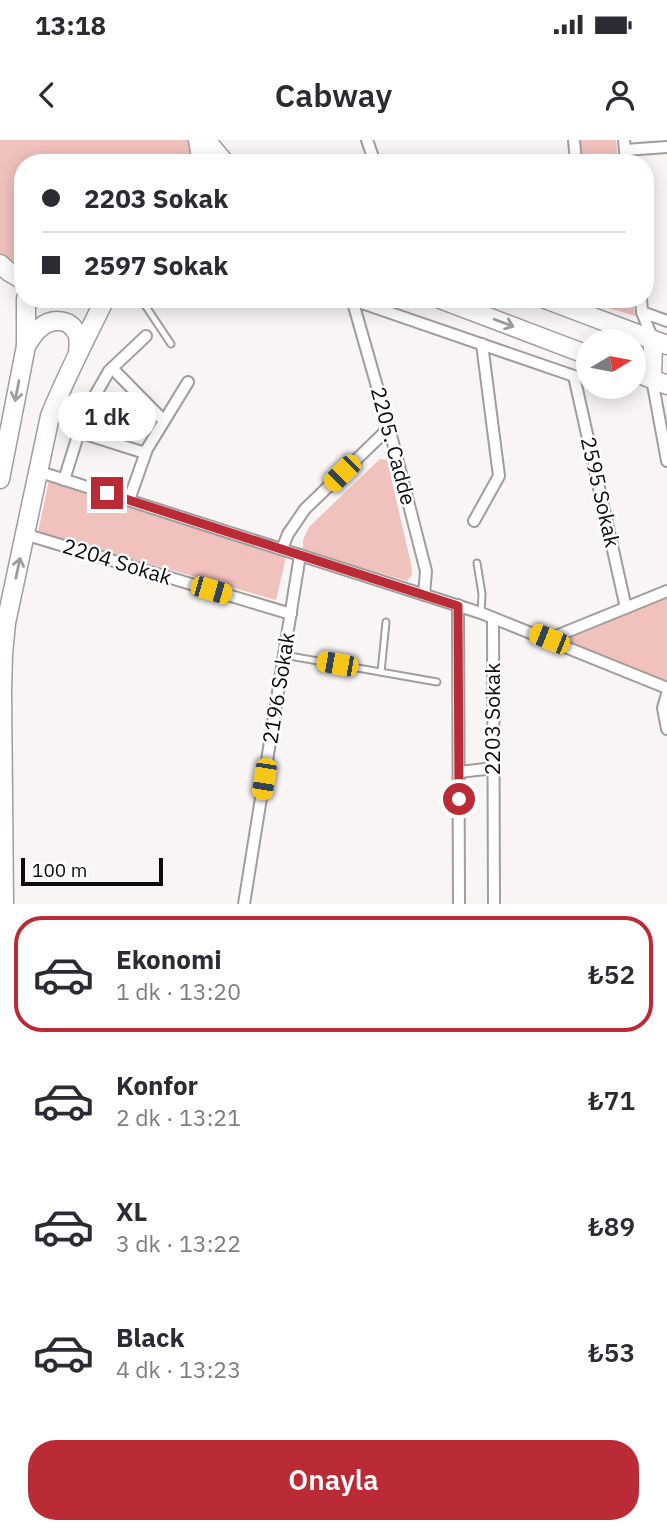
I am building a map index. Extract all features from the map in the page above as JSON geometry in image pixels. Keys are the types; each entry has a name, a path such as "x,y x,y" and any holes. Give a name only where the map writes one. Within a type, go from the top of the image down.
{"main road":[{"path":"206,140 218,154"},
{"path":"0,479 26,346 26,308"},
{"path":"4,904 3,654 6,623 50,416 62,385 101,308"},
{"path":"464,308 576,350"},
{"path":"569,308 660,342 659,382"},
{"path":"26,346 41,326 52,321 64,321 75,328 79,339 75,362"}],"street":[{"path":"624,145 667,147"},
{"name":"2205. Cadde","path":"355,308 426,571 424,595"},
{"path":"376,308 482,345 499,476 474,521"},
{"path":"642,308 660,342"},
{"path":"642,312 667,321"},
{"path":"64,480 85,413 108,371 146,336"},
{"name":"2595 Sokak","path":"482,345 574,376 626,608"},
{"path":"112,368 164,421"},
{"path":"129,500 145,453 188,382"},
{"path":"659,382 667,461"},
{"path":"282,549 288,534 305,509 389,428"},
{"path":"79,432 145,453"},
{"path":"37,471 481,613 667,688"},
{"name":"2204 Sokak","path":"24,534 291,614"},
{"name":"2196 Sokak","path":"244,904 300,555"},
{"path":"549,639 667,591"},
{"name":"2203 Sokak","path":"458,606 459,904"},
{"name":"2203 Sokak","path":"493,618 494,904"},
{"path":"667,694 663,708 667,729"},
{"path":"459,772 494,768"}],"lane":[{"path":"147,308 171,344"},
{"path":"477,563 482,594 481,613"},
{"path":"381,672 386,622"},
{"path":"284,654 436,682"}],"shaded area":[{"path":"0,140 188,140 191,154 14,154 14,266 0,254"},
{"path":"577,140 616,140 617,154 578,154"},
{"path":"609,308 634,308 635,316"},
{"path":"380,459 387,460 411,564 412,575 407,581 303,550 303,540 309,527"},
{"path":"49,480 286,557 276,600 38,532"},
{"path":"667,597 667,685 567,641 568,639"}],"route":[{"path":"107,493 458,606 459,799"}]}
